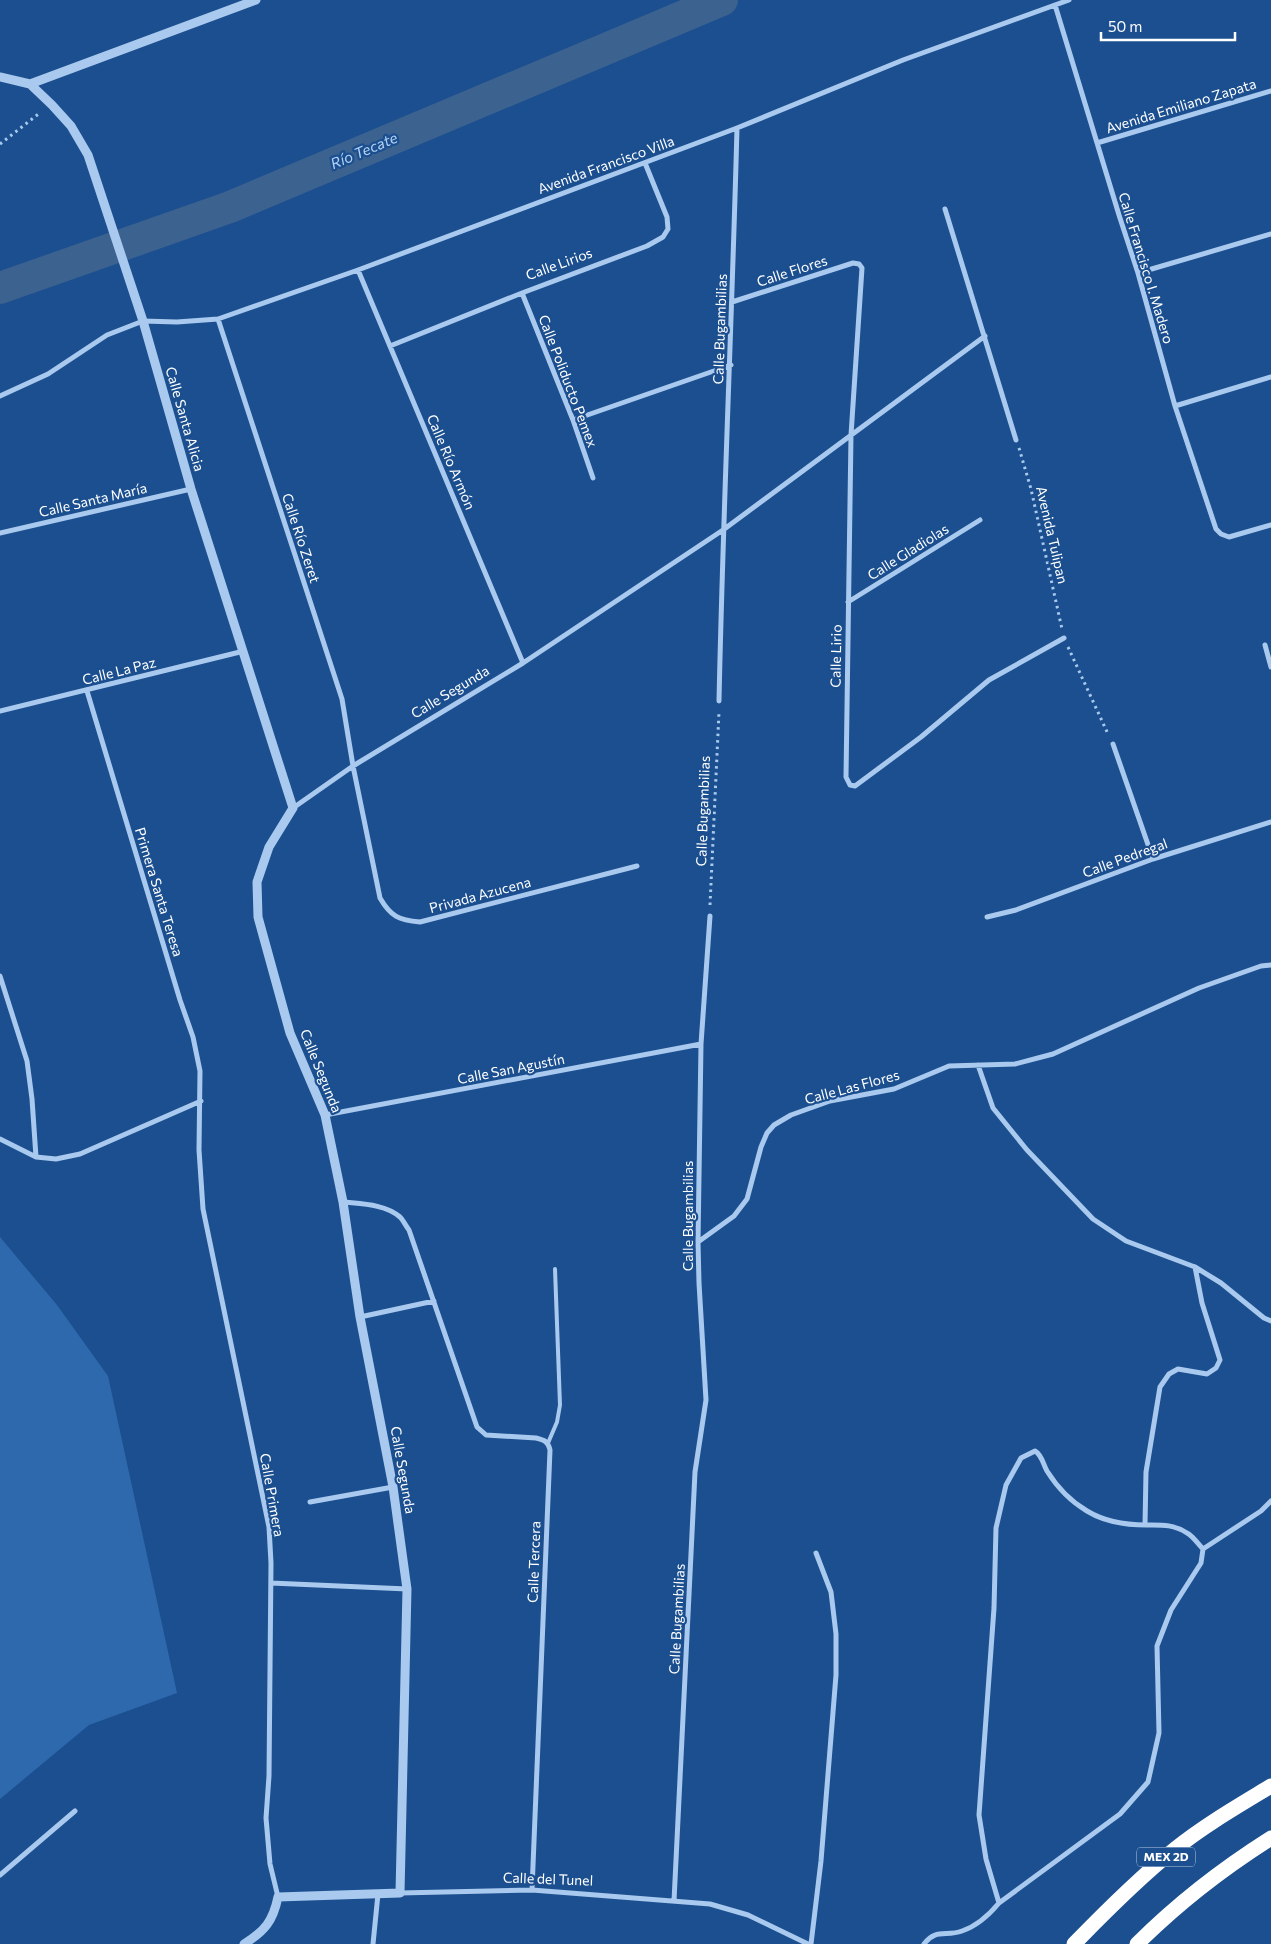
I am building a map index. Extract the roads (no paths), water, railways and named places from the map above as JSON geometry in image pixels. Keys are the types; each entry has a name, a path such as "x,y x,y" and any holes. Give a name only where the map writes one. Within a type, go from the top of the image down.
{"highway":[{"name":"MEX 2D","path":"1074,1944 1104,1913 1175,1849 1271,1786"},
{"name":"MEX 2D","path":"1137,1944 1172,1910 1199,1888 1234,1861 1271,1838"}],"street":[{"path":"0,78 30,84 256,0"},
{"name":"Avenida Francisco Villa","path":"143,321 177,322 218,319 358,270 645,163 737,128 903,60 1070,0"},
{"name":"Calle Francisco I. Madero","path":"1055,5 1138,272 1175,406 1216,529 1221,534 1229,537 1271,525"},
{"name":"Calle Santa Alicia","path":"30,84 52,104 71,126 88,155 143,321 191,489 293,808"},
{"name":"Avenida Emiliano Zapata","path":"1097,143 1271,91"},
{"name":"Calle Bugambilias","path":"719,701 737,128"},
{"name":"Calle Lirios","path":"390,346 646,246 663,237 668,229 667,217 645,163"},
{"path":"944,209 1016,440"},
{"path":"1138,272 1271,234"},
{"name":"Calle Flores","path":"732,302 854,263 859,264"},
{"name":"Calle Lirio","path":"859,264 862,268 851,435 848,602 846,777 850,784 855,786 921,737 989,680 1064,638"},
{"name":"Calle Río Armón","path":"358,270 524,663"},
{"name":"Calle Poliducto Pemex","path":"522,293 593,478"},
{"name":"Calle Río Zeret","path":"218,319 342,699 353,766"},
{"path":"0,396 48,374 107,335 143,321"},
{"path":"723,530 984,336"},
{"path":"572,420 731,365"},
{"path":"1175,406 1271,377"},
{"name":"Calle Santa María","path":"0,533 191,489"},
{"name":"Calle Gladiolas","path":"848,602 980,520"},
{"name":"Calle Segunda","path":"400,1893 408,1589 393,1487 360,1317 343,1202 325,1115 290,1033 258,917 257,882 269,847 293,808 353,766 524,663 723,530"},
{"path":"1265,645 1271,667"},
{"name":"Calle La Paz","path":"0,712 244,651"},
{"name":"Primera Santa Teresa","path":"87,691 180,1000 193,1037 200,1072 200,1101"},
{"path":"1113,744 1153,859"},
{"name":"Privada Azucena","path":"353,766 380,898 394,917 420,922 637,866"},
{"name":"Calle Pedregal","path":"987,917 1016,910 1153,859 1271,822"},
{"name":"Calle Bugambilias","path":"674,1901 696,1472 706,1400 698,1242 702,1044 710,916"},
{"name":"Calle Las Flores","path":"698,1242 734,1216 747,1199 760,1148 767,1133 774,1125 791,1115 830,1101 894,1089 949,1066 1015,1064 1053,1054 1198,988 1271,964"},
{"path":"0,976 26,1061 32,1100 36,1157"},
{"name":"Calle San Agustín","path":"325,1115 702,1044"},
{"path":"978,1066 992,1108 1028,1150 1093,1218 1126,1241 1195,1267 1221,1283 1264,1318 1271,1321"},
{"path":"0,1139 36,1157 56,1159 80,1154 200,1101"},
{"name":"Calle Primera","path":"200,1101 199,1150 203,1209 269,1527 270,1583 266,1818 270,1864 278,1897"},
{"path":"343,1202 374,1206 390,1211 400,1217 409,1230 477,1427 486,1435 536,1438 548,1443"},
{"path":"1145,1525 1146,1472 1160,1387 1169,1374 1178,1369 1207,1374 1216,1368 1220,1360 1202,1303 1195,1267"},
{"path":"360,1317 434,1302"},
{"name":"Calle Tercera","path":"532,1890 550,1450 548,1443"},
{"path":"924,1944 934,1934 961,1932 982,1920 999,1903 1120,1814 1148,1782 1159,1733 1157,1646 1171,1610 1201,1563 1202,1549 1188,1533 1168,1524 1145,1525 1108,1521 1087,1511 1071,1500 1060,1488 1045,1469 1039,1454 1035,1452 1022,1458 1006,1485 996,1528 994,1608 979,1816 986,1859 999,1903"},
{"path":"310,1502 393,1487"},
{"path":"1202,1549 1261,1510 1271,1501"},
{"path":"809,1944 821,1861 836,1675 836,1634 831,1592 816,1552"},
{"path":"270,1583 408,1589"},
{"path":"0,1876 75,1811"},
{"name":"Calle del Tunel","path":"278,1897 532,1890 710,1904 748,1915 809,1944"},
{"path":"373,1944 378,1894"},
{"path":"244,1944 269,1923 275,1912 278,1897"}],"lane":[{"path":"548,1443 557,1422 560,1405 556,1269"}],"waterway":[{"name":"Río Tecate","path":"0,288 230,207 722,0"}]}
